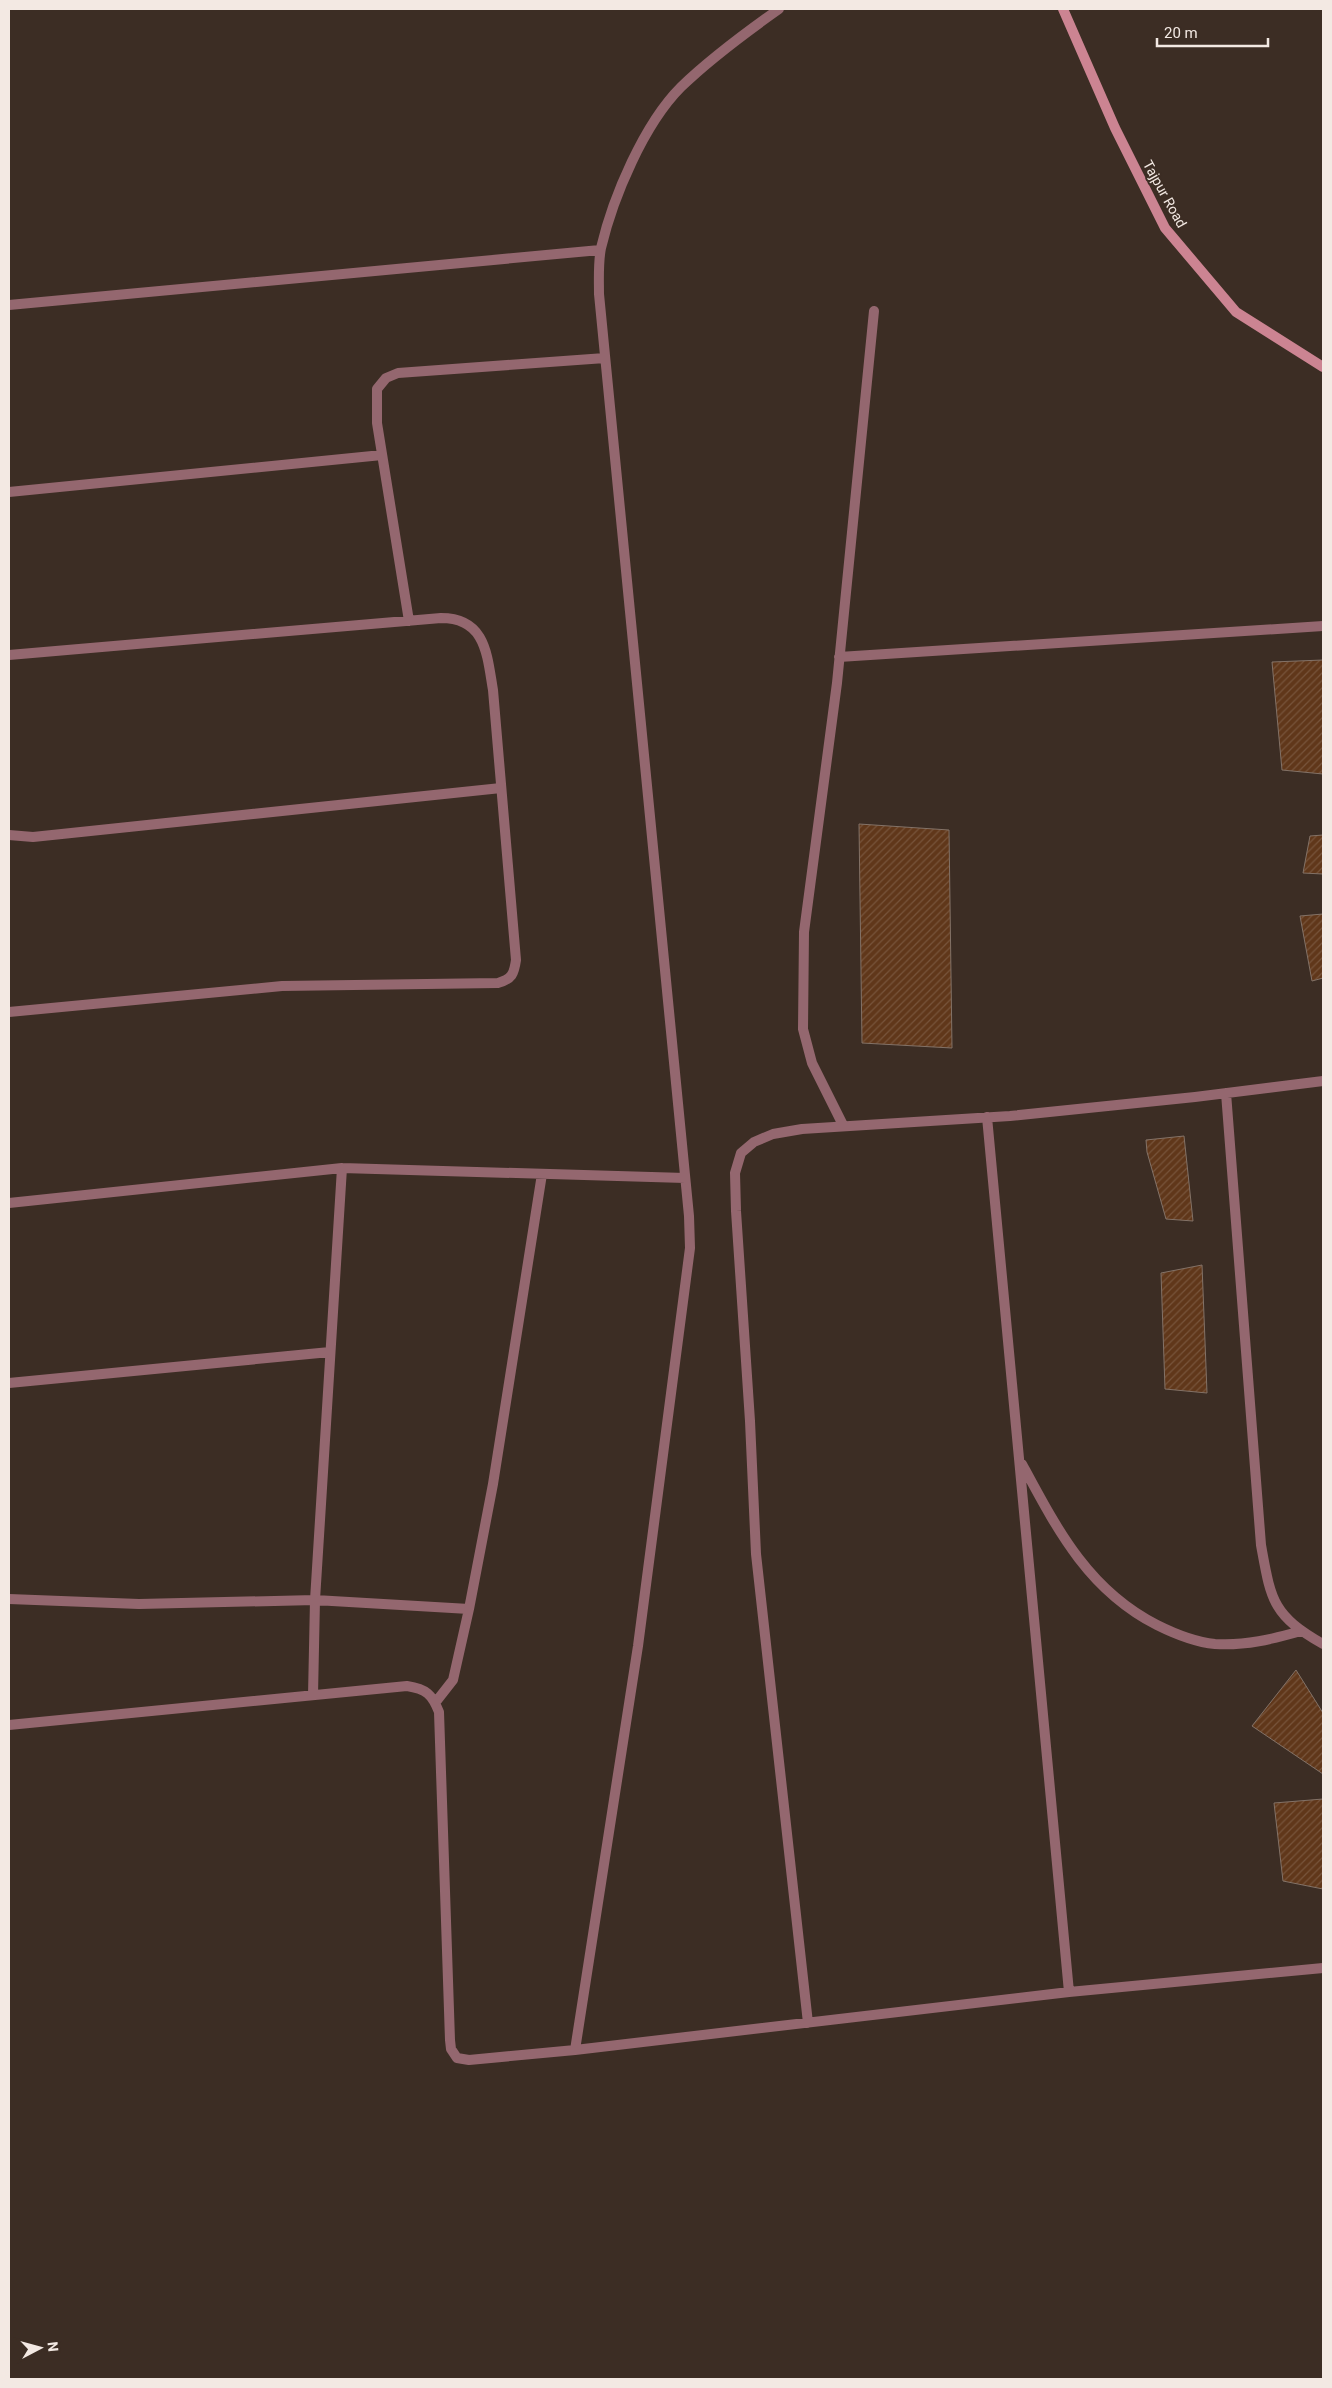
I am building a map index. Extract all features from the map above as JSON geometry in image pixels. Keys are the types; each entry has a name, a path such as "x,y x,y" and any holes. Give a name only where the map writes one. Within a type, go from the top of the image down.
{"main road":[{"name":"Tajpur Road","path":"1063,9 1115,128 1165,228 1236,312 1323,367"}],"street":[{"path":"575,2050 638,1646 690,1248 685,1178 599,294 600,250 626,178 652,123 680,88 723,50 779,9"},
{"path":"9,304 600,250"},
{"path":"843,1125 812,1063 803,1029 804,932 839,658 874,311"},
{"path":"409,621 375,405 377,389 386,378 398,374 605,358"},
{"path":"9,492 382,454"},
{"path":"9,654 441,618 461,620 469,625 482,639 486,650 493,690 516,960 514,974 509,980 498,983 282,986 9,1012"},
{"path":"839,658 1323,626"},
{"path":"9,835 33,837 502,788"},
{"path":"808,2022 756,1554 750,1421 736,1211 735,1173 741,1153 754,1142 767,1136 802,1129 987,1117 1226,1093 1323,1081"},
{"path":"1226,1093 1261,1545 1270,1593 1284,1616 1301,1631 1323,1644"},
{"path":"987,1117 1069,1992"},
{"path":"9,1203 342,1168 685,1178"},
{"path":"313,1695 315,1600 342,1168"},
{"path":"435,1703 453,1680 469,1609 492,1484 542,1174"},
{"path":"9,1383 330,1352"},
{"path":"1019,1459 1056,1527 1096,1581 1136,1615 1176,1635 1213,1644 1264,1641 1301,1631"},
{"path":"9,1599 139,1604 315,1600 469,1609"},
{"path":"9,1725 407,1686 422,1688 432,1696 439,1712 451,2049 457,2058 469,2060 575,2050 1069,1992 1323,1968"}],"building":[{"path":"1323,660 1323,774 1282,770 1272,662"},
{"path":"859,824 949,830 952,1048 862,1043"},
{"path":"1323,835 1323,874 1303,873 1310,836"},
{"path":"1323,914 1323,978 1312,981 1300,916"},
{"path":"1184,1136 1193,1221 1166,1219 1147,1152 1146,1140"},
{"path":"1202,1265 1207,1393 1165,1389 1161,1273"},
{"path":"1296,1670 1323,1713 1323,1774 1252,1726"},
{"path":"1323,1799 1323,1889 1283,1881 1274,1803"}]}
